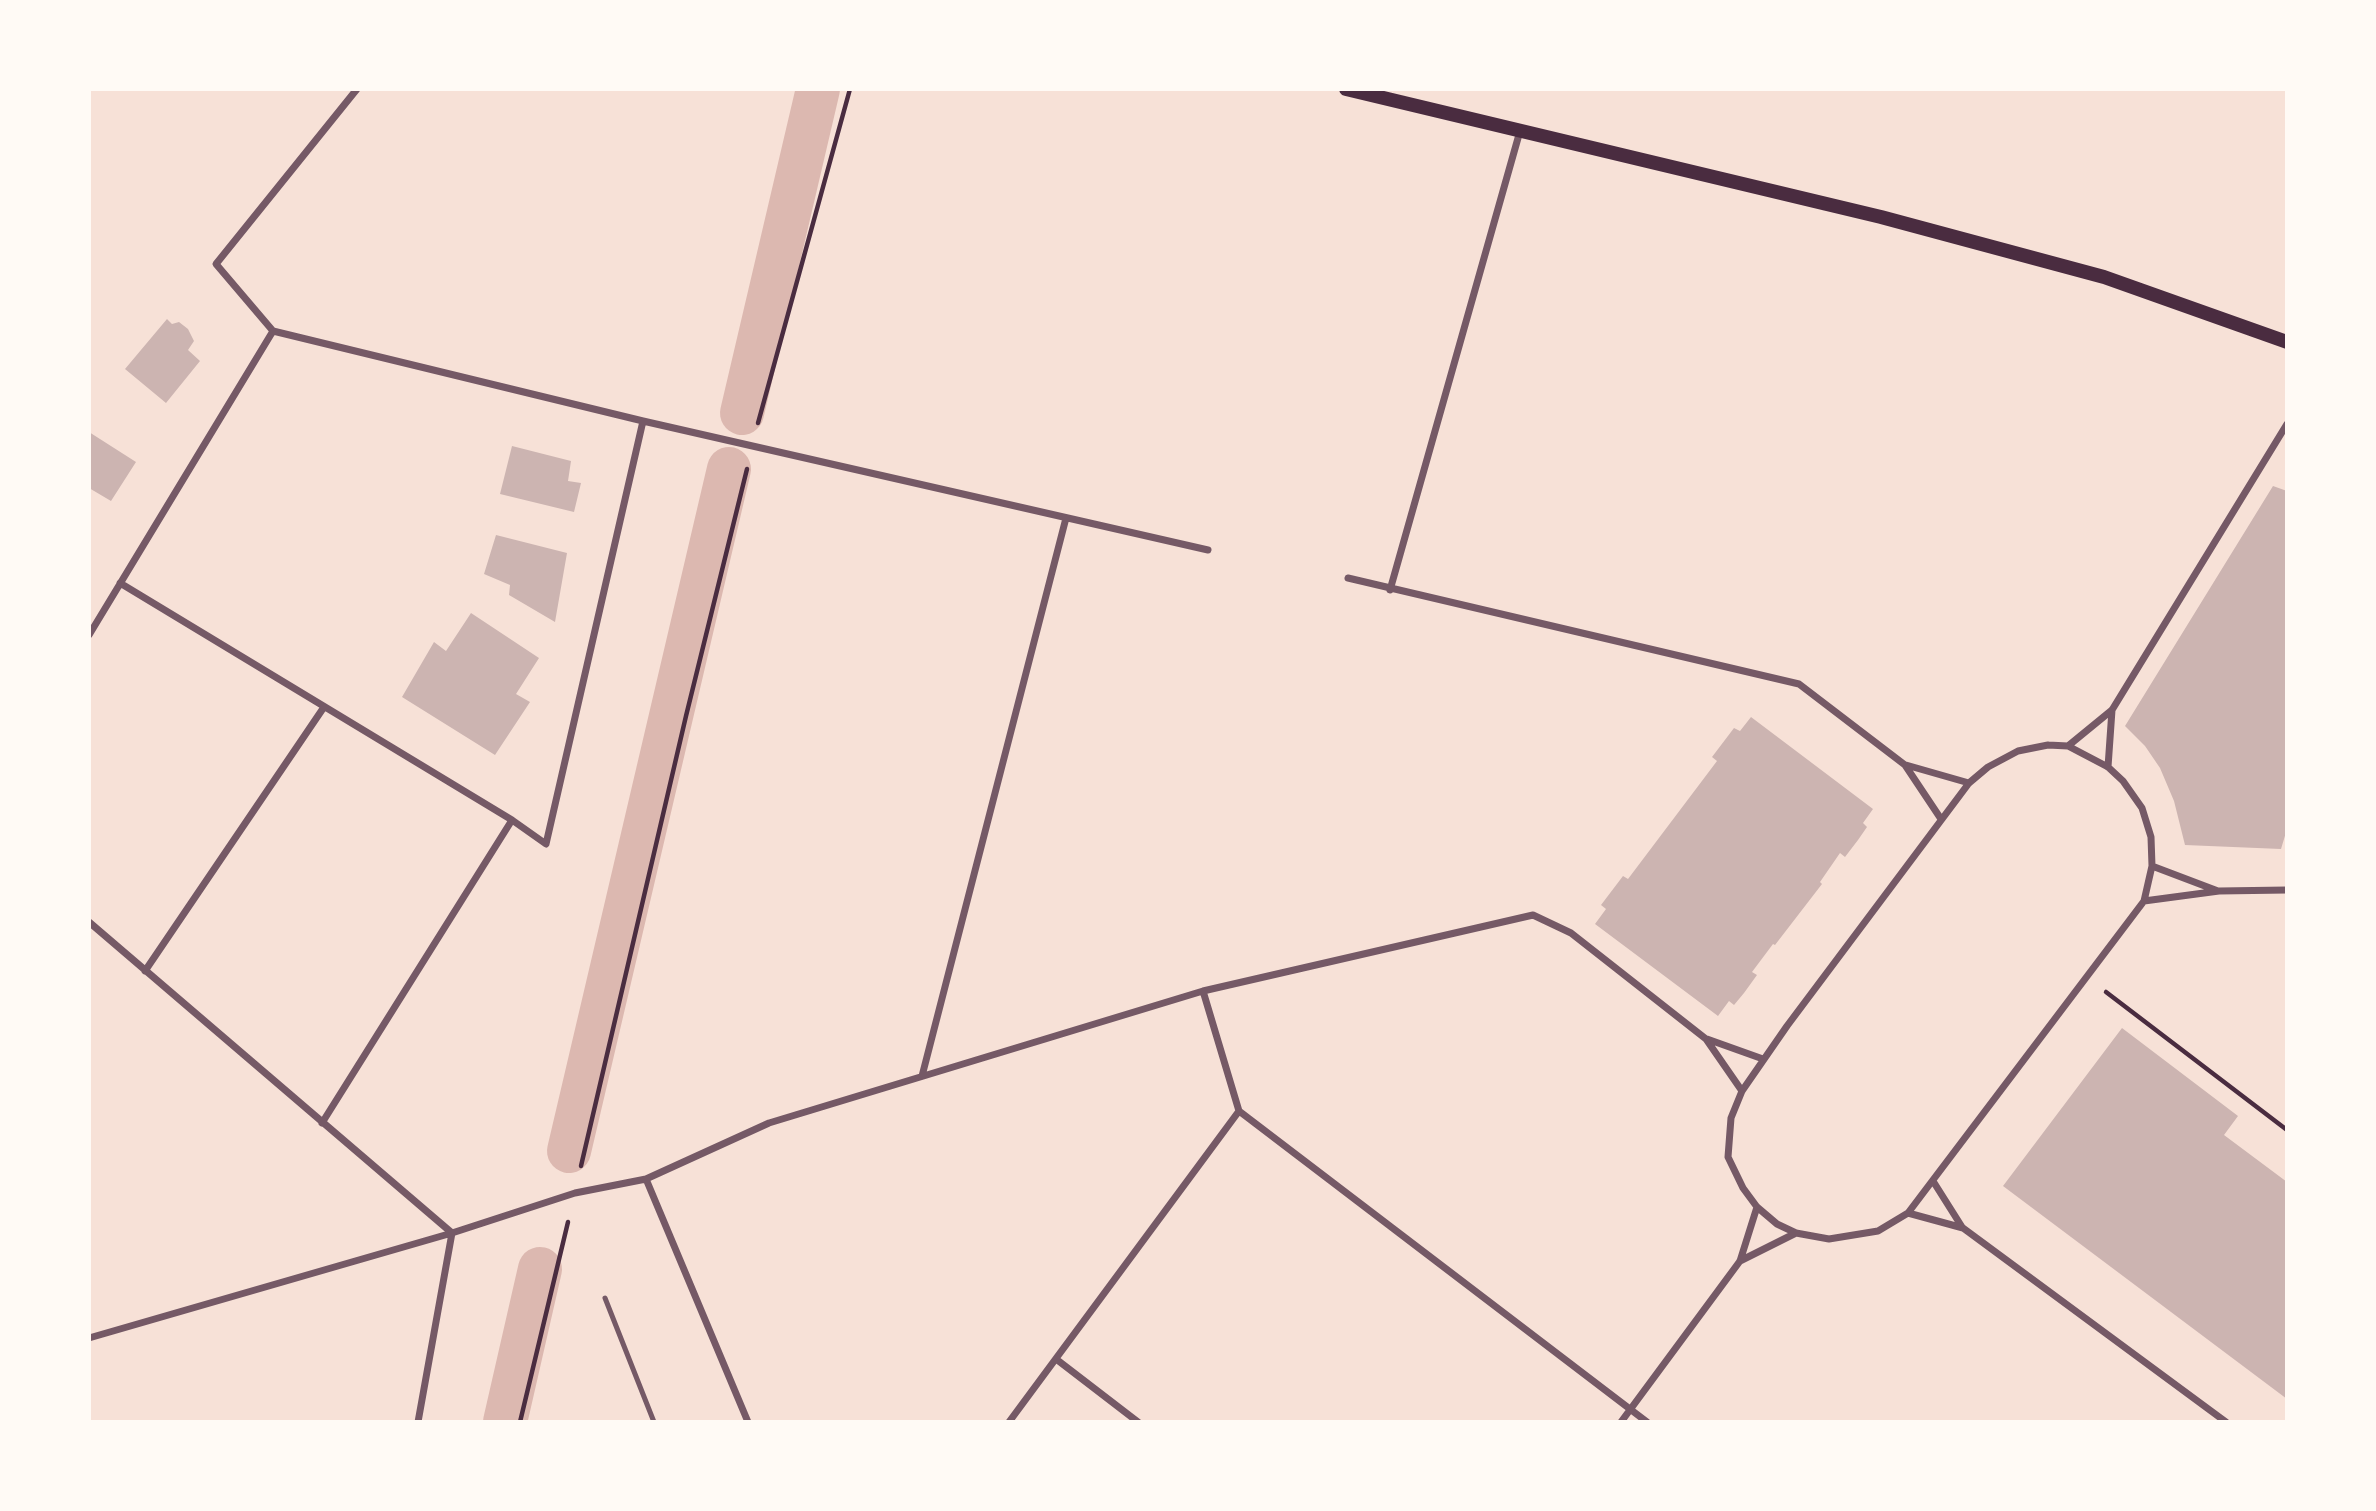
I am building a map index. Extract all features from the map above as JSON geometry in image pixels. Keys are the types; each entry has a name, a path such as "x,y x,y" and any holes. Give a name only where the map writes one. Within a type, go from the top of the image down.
{"main road":[{"path":"1346,89 1881,217 2104,277 2287,342"}],"street":[{"path":"357,89 216,264 273,331 643,421 1208,550"},
{"path":"1390,590 1520,131"},
{"path":"89,635 273,331"},
{"path":"120,583 512,820 546,844 643,421"},
{"path":"2068,746 2112,710 2287,424"},
{"path":"922,1076 1066,518"},
{"path":"1348,578 1799,684 1905,765 1941,819"},
{"path":"145,971 324,707"},
{"path":"2108,767 2112,710"},
{"path":"2048,745 2068,746 2108,767 2123,781 2141,808 2151,836 2152,866 2144,901 1908,1213 1878,1231 1829,1239 1796,1233 1777,1224 1757,1207 1743,1188 1728,1157 1731,1118 1742,1091 1763,1059 1969,783 1988,767 2018,751 2048,745"},
{"path":"1905,765 1969,783"},
{"path":"322,1123 512,820"},
{"path":"2152,866 2219,891"},
{"path":"2144,901 2219,891 2287,890"},
{"path":"89,1338 452,1233 575,1193 646,1179 769,1123 1203,991 1533,915 1571,933 1706,1039 1742,1091"},
{"path":"89,922 452,1233"},
{"path":"1203,991 1239,1111 1647,1422"},
{"path":"1706,1039 1763,1059"},
{"path":"1009,1422 1239,1111"},
{"path":"646,1179 748,1422"},
{"path":"1933,1181 1963,1228"},
{"path":"1621,1422 1740,1261 1757,1207"},
{"path":"1908,1213 1963,1228 2227,1422"},
{"path":"418,1422 452,1233"},
{"path":"1740,1261 1796,1233"},
{"path":"1056,1359 1139,1422"}],"lane":[{"path":"605,1298 654,1422"}],"path":[{"path":"520,1422 686,716 753,445 850,89"},
{"path":"2086,977 2287,1130"}],"building":[{"path":"167,319 172,324 179,322 188,329 194,341 188,350 200,361 166,403 125,369"},
{"path":"89,432 136,462 111,501 89,488"},
{"path":"512,446 571,461 568,481 581,483 574,512 500,494"},
{"path":"2273,486 2287,491 2287,829 2281,849 2185,845 2174,801 2160,768 2145,746 2125,726"},
{"path":"496,535 567,553 555,622 509,595 510,585 484,574"},
{"path":"471,613 539,658 516,694 530,702 495,755 402,697 434,642 446,651"},
{"path":"1751,717 1873,809 1863,823 1867,827 1858,840 1845,857 1840,853 1820,882 1822,884 1752,972 1757,975 1744,993 1734,1005 1729,1001 1718,1016 1595,924 1606,909 1601,905 1623,876 1628,879 1717,761 1712,757 1734,728 1740,731"},
{"path":"2122,1028 2238,1116 2224,1135 2287,1182 2287,1399 2003,1186"}],"waterway":[{"path":"742,413 818,89"},
{"path":"569,1151 729,469"},
{"path":"505,1422 540,1269"}]}
